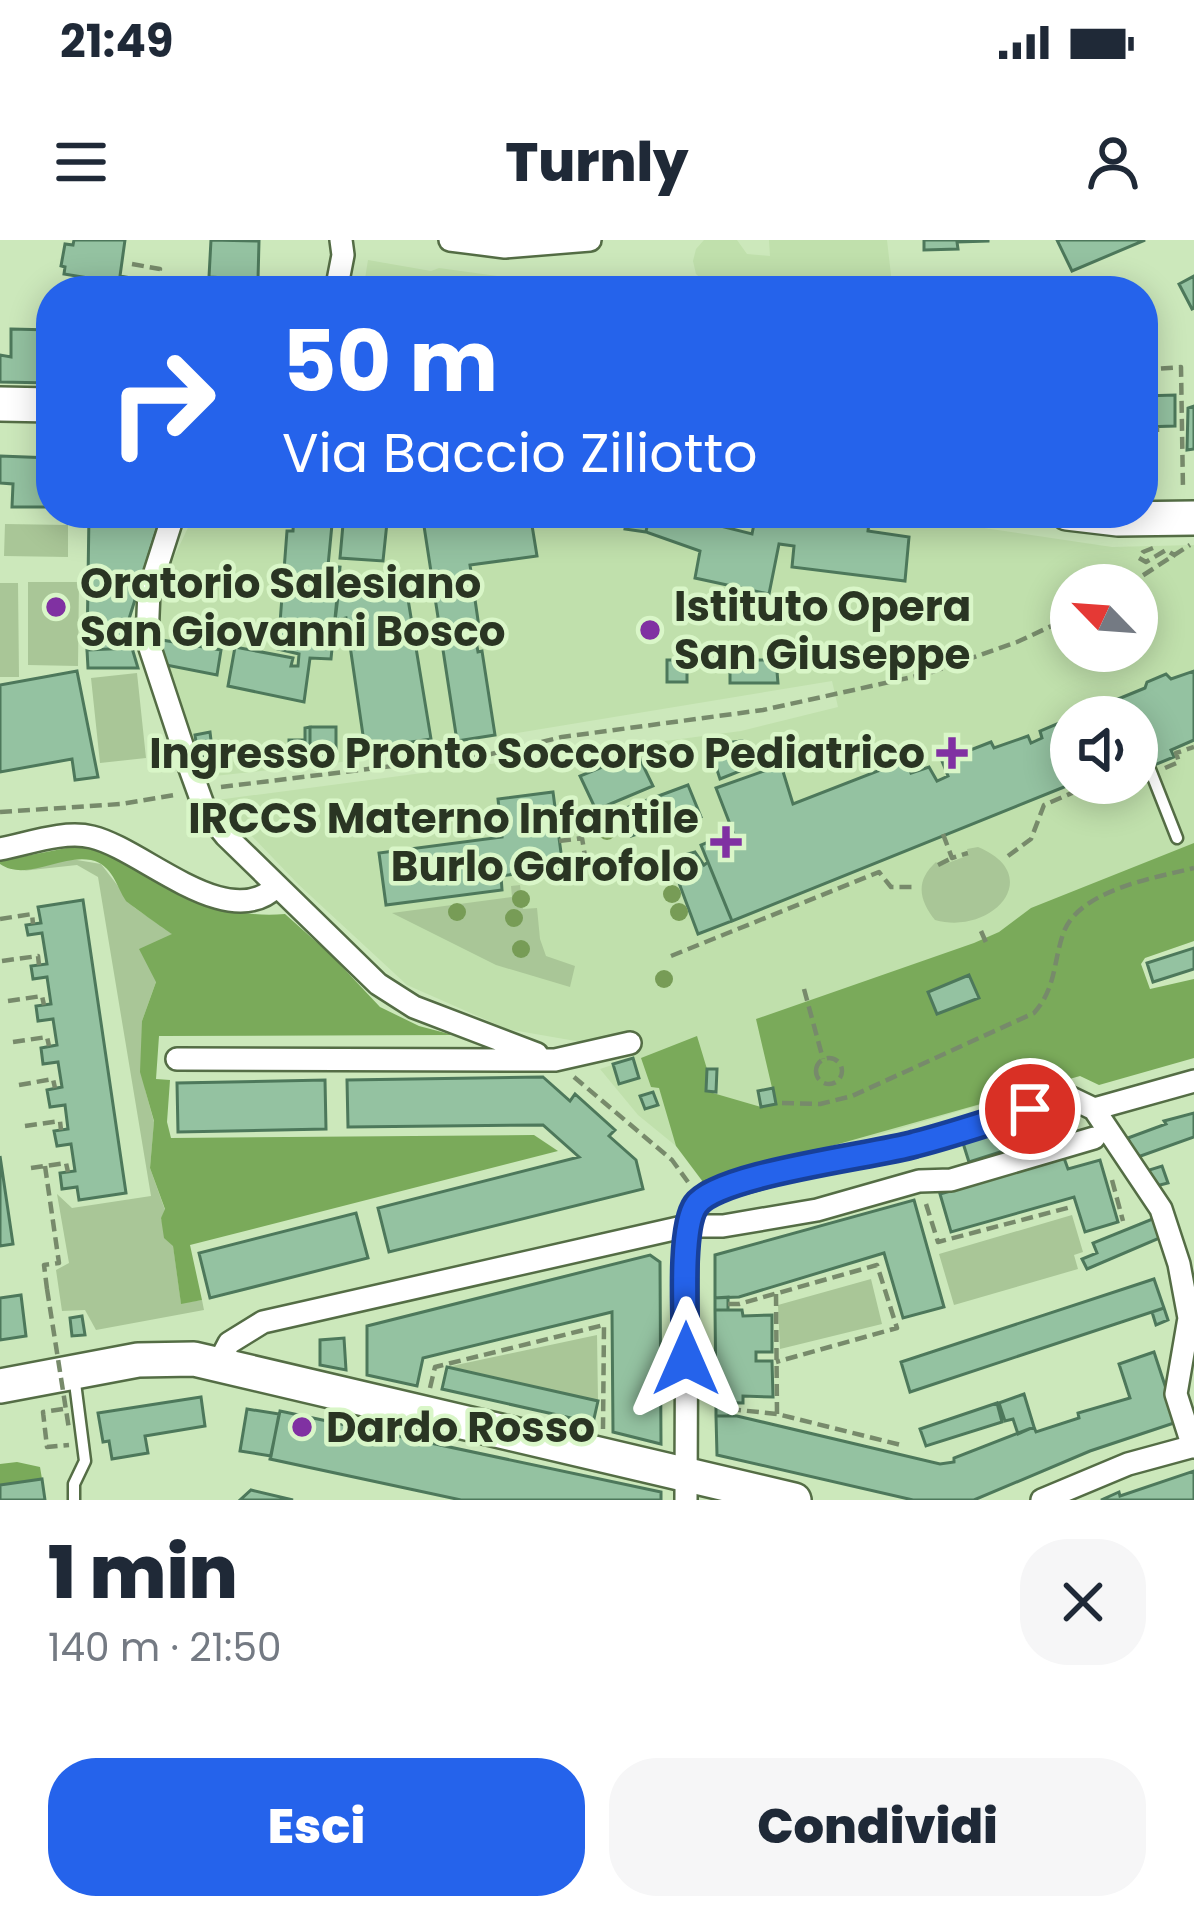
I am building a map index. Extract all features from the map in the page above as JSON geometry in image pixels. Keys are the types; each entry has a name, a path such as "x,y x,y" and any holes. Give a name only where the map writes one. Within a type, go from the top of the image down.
{"street":[{"path":"450,240 505,247 590,240"},
{"path":"340,276 348,245"},
{"path":"0,404 36,405"},
{"path":"1158,512 1189,507"},
{"path":"169,528 149,591 147,639 189,766 208,799 215,825 379,984 414,1007 555,1060"},
{"path":"0,849 84,835 219,899 255,899 277,886"},
{"path":"176,1058 555,1060 630,1043"},
{"path":"1094,1108 1194,1081"},
{"path":"686,1487 691,1216 710,1192 817,1162 911,1146 1069,1097 1094,1108 1161,1209 1190,1318 1176,1394 1193,1446 1128,1464 1042,1500"},
{"path":"218,1364 229,1343 262,1322 691,1216 723,1226 817,1210 919,1181 951,1180 1094,1138"},
{"path":"0,1386 168,1356 218,1364 686,1487 794,1500"}],"lane":[{"path":"1158,790 1177,838"},
{"path":"74,1372 85,1461 74,1484 74,1500"}],"path":[{"path":"132,264 160,268 159,276"},
{"path":"1158,369 1181,367 1189,507"},
{"path":"1183,455 1194,454"},
{"path":"1158,567 1194,542"},
{"path":"1159,545 1143,551 1139,558 1146,562 1166,550 1176,556"},
{"path":"208,799 491,754 562,737 763,710 926,674 1050,627"},
{"path":"0,812 121,804 188,792"},
{"path":"1008,856 1030,839 1044,805 1050,802"},
{"path":"944,834 952,858"},
{"path":"559,842 582,838 585,856"},
{"path":"938,865 968,853"},
{"path":"782,1103 830,1102 852,1096 1034,1013 1047,999 1061,938 1082,907 1123,886 1194,868"},
{"path":"670,956 879,872 891,887 915,887"},
{"path":"0,920 32,914 33,924"},
{"path":"981,931 988,946"},
{"path":"2,961 38,956 39,965"},
{"path":"804,989 823,1059 816,1074 829,1084 830,1102"},
{"path":"8,1001 42,995 44,1005"},
{"path":"13,1042 47,1037 49,1046"},
{"path":"823,1059 832,1058 841,1066 840,1079 829,1084"},
{"path":"574,1077 685,1174 691,1216"},
{"path":"19,1084 53,1079 55,1088"},
{"path":"25,1126 60,1121 61,1130"},
{"path":"31,1168 66,1163 68,1172"},
{"path":"1108,1164 1123,1221"},
{"path":"45,1166 59,1263 44,1265 47,1289 69,1429 72,1444 47,1447 43,1412 78,1407"},
{"path":"923,1192 938,1242 1071,1207"},
{"path":"728,1304 877,1265 896,1328 776,1362"},
{"path":"776,1294 777,1414"},
{"path":"428,1394 435,1366 604,1325 603,1434"},
{"path":"729,1409 777,1414 901,1445"}],"shaded area":[{"path":"704,240 737,240 747,254 770,256 769,240 887,240 891,276 698,276 693,261"},
{"path":"368,260 498,276 365,276"},
{"path":"5,524 68,528 68,557 4,556"},
{"name":"IRCCS Materno Infantile Burlo Garofolo","path":"188,528 983,528 1112,547 1194,545 1194,941 1144,958 1080,1076 837,1147 676,1146 638,1115 600,1069 633,1058 630,1043 587,1043 507,1029 407,985 299,885 217,800 741,731 838,707 832,681 342,762 205,777 165,671 154,619 163,580"},
{"path":"28,582 79,582 78,666 28,665"},
{"path":"0,583 18,583 19,677 0,677"},
{"path":"137,673 146,758 100,763 91,678"},
{"path":"1194,843 1194,941 1145,958 1141,964 1150,989 1194,979 1194,1058 1099,1085 1080,1076 703,1182 676,1146 659,1088 651,1087 641,1058 697,1036 707,1069 706,1091 761,1107 776,1105 756,1019 974,943 999,932 1031,908"},
{"path":"77,846 131,864 226,909 285,914 380,1007 419,1026 453,1035 159,1036 156,1079 170,1080 167,1122 171,1138 534,1135 558,1151 190,1245 202,1300 181,1304 173,1246 164,1238 161,1218 165,1209 150,1168 154,1121 140,1072 142,1021 156,982 139,949 172,934 126,901 109,871 91,860 21,870 0,864"},
{"path":"978,847 1008,872 1010,887 1004,900 976,919 935,920 923,898 925,876 936,862 940,866"},
{"path":"71,859 101,864 135,908 173,934 142,1021 145,1089 154,1122 150,1168 165,1210 161,1219 173,1245 181,1303 202,1300 204,1310 96,1330 85,1310 62,1311 56,1270 69,1263 57,1194 72,1208 151,1196 98,877 77,865 22,871"},
{"path":"520,885 523,909 537,908 546,956 575,966 570,987 496,965 392,913 512,897 511,886"},
{"path":"1072,1215 1083,1252 1074,1255 1078,1269 954,1305 939,1254"},
{"path":"871,1279 882,1324 780,1349 778,1305"},
{"path":"597,1335 598,1401 447,1367"},
{"path":"0,1464 40,1467 42,1479 0,1485"}],"building":[{"path":"74,240 125,240 120,276 64,274 65,244 73,245"},
{"path":"211,240 259,241 258,276 209,276"},
{"path":"924,240 988,241 957,242 958,249 924,250"},
{"path":"1057,240 1145,240 1072,271"},
{"path":"1194,276 1194,308 1192,309 1179,284"},
{"path":"11,329 36,330 36,383 0,382 0,355 11,357"},
{"path":"1175,395 1175,426 1158,427 1158,396"},
{"path":"1194,406 1194,449 1187,450 1188,408"},
{"path":"0,456 36,457 36,507 12,507 13,484 0,483"},
{"path":"89,528 157,528 129,619 132,648 87,650"},
{"path":"332,528 328,566 340,567 331,659 310,658 304,702 228,686 235,647 293,658 291,666 298,666 299,654 278,649 287,531"},
{"path":"343,528 386,528 383,561 340,558"},
{"path":"424,528 532,528 537,556 470,565 480,634 475,635 478,652 482,651 495,735 457,741"},
{"path":"647,528 728,528 752,534 753,528 868,528 909,537 905,581 792,567 794,546 779,544 769,594 695,578 700,551 646,532"},
{"path":"340,580 356,580 357,593 406,587 431,739 365,749 346,618 335,621"},
{"path":"156,639 221,650 217,675 161,664"},
{"path":"132,648 138,668 88,668 87,650"},
{"path":"667,660 687,660 687,682 667,682"},
{"path":"730,660 776,660 778,683 730,683"},
{"path":"77,671 98,777 75,780 72,759 0,772 0,685"},
{"path":"1194,671 1194,740 1171,750 1174,757 1158,763 1158,696 1125,696 1166,674 1171,679"},
{"path":"310,727 336,727 336,754 310,754"},
{"path":"310,727 310,754 289,754 289,740 305,740 305,728"},
{"path":"1050,727 1050,793 732,921 701,845 733,832 716,788 781,765 793,804 906,760 911,773 929,767 937,781 948,776 942,761 991,742 994,748 1028,736 1031,743 1042,738 1040,731"},
{"path":"210,732 213,757 198,757 195,735"},
{"path":"742,741 745,769 720,779 709,745"},
{"path":"637,753 653,786 596,810 580,776"},
{"path":"688,785 701,817 655,835 652,829 631,836 621,810"},
{"path":"553,792 563,868 501,876 502,890 386,905 379,853 502,837 498,799"},
{"path":"695,852 704,865 708,862 732,921 698,934 676,875 681,874 681,856"},
{"path":"83,900 126,1193 79,1200 77,1187 62,1189 60,1173 75,1171 71,1144 57,1146 54,1131 68,1129 65,1105 50,1107 47,1090 62,1087 58,1062 43,1064 41,1048 57,1045 53,1019 38,1021 36,1006 51,1004 47,977 33,979 31,966 47,964 42,933 28,935 26,925 41,923 38,907"},
{"path":"1194,948 1194,969 1153,982 1147,963"},
{"path":"969,975 979,998 937,1014 928,992"},
{"path":"633,1058 639,1078 619,1084 613,1064"},
{"path":"707,1069 717,1069 716,1092 706,1091"},
{"path":"543,1077 570,1101 575,1094 615,1130 609,1136 636,1160 643,1189 389,1252 378,1208 579,1157 543,1125 348,1127 347,1080"},
{"path":"325,1080 326,1129 178,1132 177,1083"},
{"path":"773,1088 776,1104 761,1107 758,1091"},
{"path":"653,1092 658,1105 645,1109 640,1096"},
{"path":"1194,1113 1194,1137 1135,1158 1128,1138"},
{"path":"1019,1125 1025,1144 969,1162 963,1143 994,1129 995,1133"},
{"path":"0,1156 13,1244 0,1246"},
{"path":"1064,1158 1068,1169 1100,1160 1118,1222 1085,1232 1074,1197 951,1232 940,1194"},
{"path":"1162,1166 1168,1183 1156,1186 1146,1171"},
{"path":"914,1200 944,1307 903,1318 884,1253 739,1297 715,1298 715,1255"},
{"path":"356,1213 368,1258 210,1298 199,1253"},
{"path":"1155,1218 1162,1237 1087,1269 1082,1259 1097,1253 1093,1243"},
{"path":"650,1255 660,1262 661,1444 613,1432 612,1312 423,1358 417,1386 367,1375 367,1326"},
{"path":"1154,1279 1164,1308 910,1392 901,1362"},
{"path":"21,1295 26,1336 0,1340 0,1298"},
{"path":"728,1297 728,1310 715,1310 715,1298"},
{"path":"1164,1308 1168,1320 1156,1325 1152,1312"},
{"path":"715,1310 772,1315 772,1352 756,1352 756,1361 772,1361 773,1397 743,1396 743,1403 716,1402"},
{"path":"82,1316 85,1335 72,1336 70,1318"},
{"path":"344,1338 346,1370 320,1365 320,1340"},
{"path":"1154,1352 1177,1422 1090,1451 974,1500 913,1500 717,1455 716,1416 737,1416 940,1464 954,1462 954,1458 1034,1427 1036,1432 1130,1398 1119,1364"},
{"path":"447,1367 598,1401 593,1423 442,1389"},
{"path":"1024,1394 1034,1427 1018,1434 1013,1419 1005,1421 999,1403"},
{"path":"201,1397 205,1426 145,1436 148,1453 112,1459 109,1441 103,1442 98,1413"},
{"path":"716,1402 729,1403 729,1416 716,1416"},
{"path":"997,1403 1002,1422 926,1446 920,1429"},
{"path":"247,1409 279,1414 271,1456 240,1451"},
{"path":"280,1411 661,1492 661,1500 461,1500 270,1459"},
{"path":"1194,1471 1194,1500 1101,1500 1119,1492 1120,1496"},
{"path":"42,1479 45,1500 0,1500 0,1485"},
{"path":"251,1490 293,1500 240,1500"}],"place":[{"name":"Oratorio Salesiano San Giovanni Bosco","path":"56,607"},
{"name":"Istituto Opera San Giuseppe","path":"650,630"},
{"name":"Ingresso Pronto Soccorso Pediatrico","path":"952,753"},
{"name":"IRCCS Materno Infantile Burlo Garofolo","path":"726,842"},
{"name":"Dardo Rosso","path":"302,1427"}],"route":[{"path":"686,1359 687,1226 696,1205 710,1192 817,1162 911,1146 1030,1109"}]}
